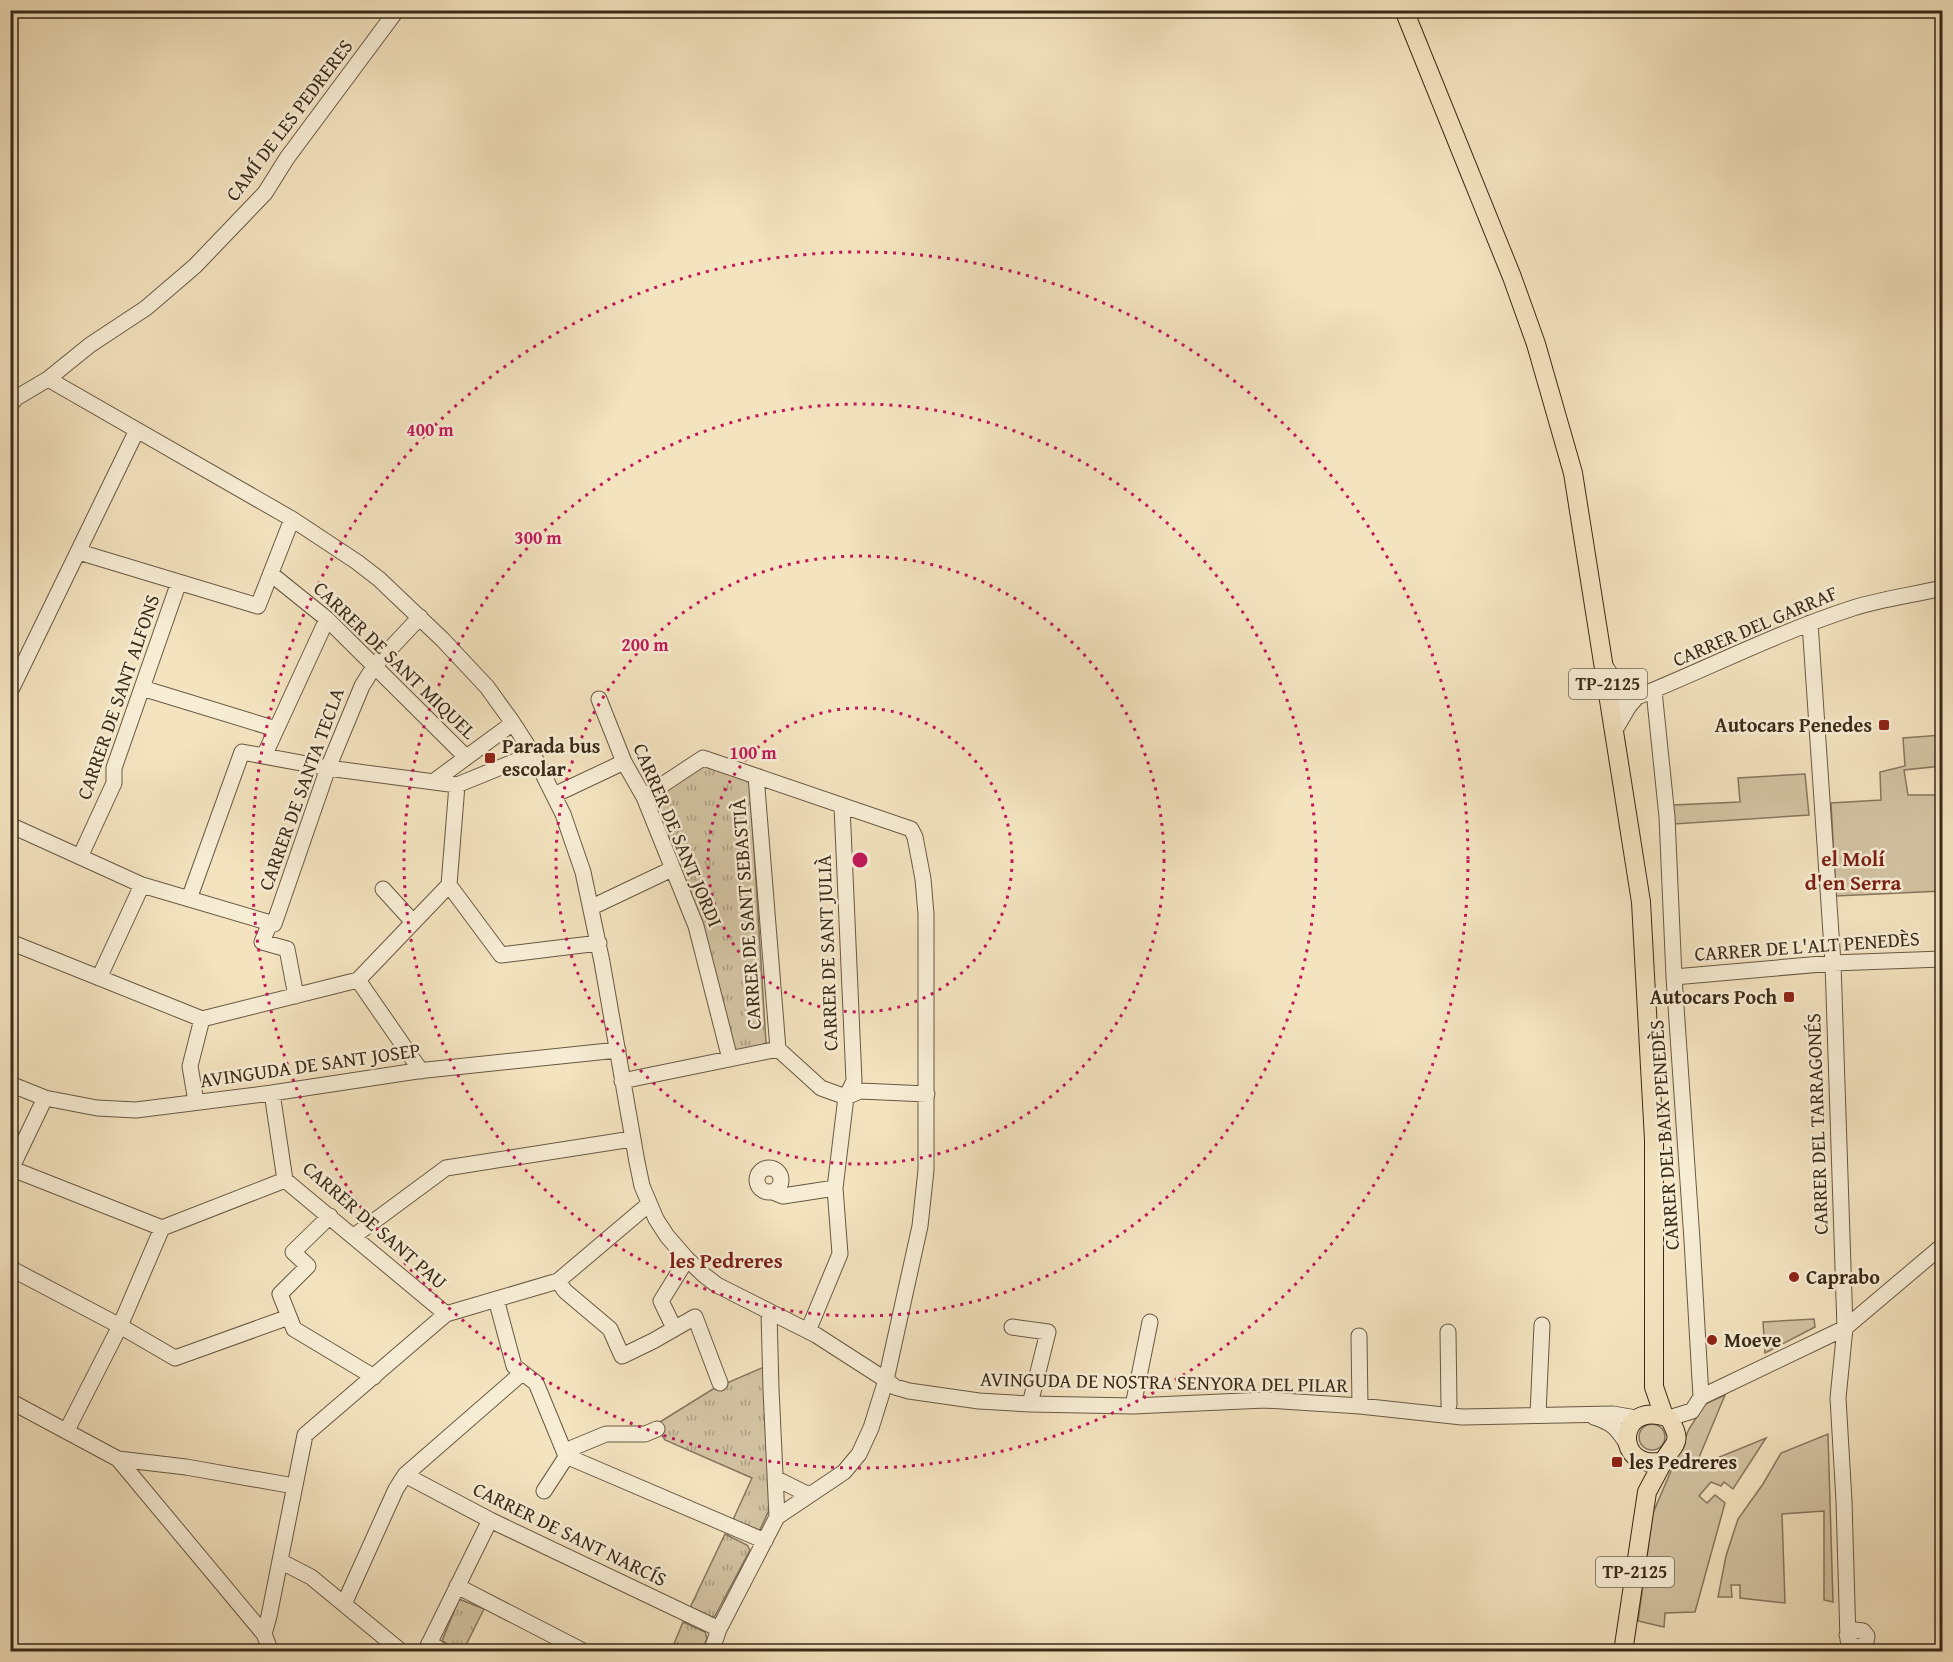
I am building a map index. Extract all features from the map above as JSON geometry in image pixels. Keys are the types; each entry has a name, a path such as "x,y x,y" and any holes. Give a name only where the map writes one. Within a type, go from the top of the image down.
{"main road":[{"name":"TP-2125","path":"1404,10 1512,277 1536,344 1573,473 1612,707 1641,902 1654,1140 1654,1387 1666,1417 1675,1428 1676,1441 1674,1449 1663,1462 1647,1492 1623,1652"},
{"name":"TP-2125","path":"1647,1492 1631,1450 1628,1430 1640,1416 1654,1387"},
{"path":"1640,1416 1654,1413 1666,1417"},
{"path":"1631,1450 1646,1462 1663,1462"}],"street":[{"name":"CAMÍ DE LES PEDRERES","path":"10,406 16,398 48,379 90,345 146,308 195,266 265,193 287,158 397,10"},
{"name":"AVINGUDA DE NOSTRA SENYORA DEL PILAR","path":"48,379 292,519 357,562 379,579 466,663 513,723 533,754 554,795 573,842 592,907 642,1186 667,1236 687,1259 717,1285 808,1331 895,1387 979,1401 1133,1406 1265,1400 1360,1406 1462,1417 1538,1414 1640,1416"},
{"path":"10,692 137,430"},
{"path":"79,552 258,606 292,519"},
{"name":"CARRER DE SANT MIQUEL","path":"271,574 327,619 375,664 466,757"},
{"name":"CARRER DE SANT ALFONS","path":"80,857 114,783 114,768 179,582"},
{"name":"CARRER DEL GARRAF","path":"1612,707 1810,623 1856,607 1942,588"},
{"name":"CARRER DE SANTA TECLA","path":"296,996 287,949 262,942 272,923 328,768 362,686 375,664 420,617"},
{"path":"264,756 327,619"},
{"name":"CARRER DEL TARRAGONÉS","path":"1810,623 1833,963 1845,1328 1838,1398 1848,1628"},
{"path":"1605,666 1617,684 1635,698 1615,730"},
{"path":"142,688 276,729"},
{"name":"CARRER DEL BAIX PENEDÈS","path":"1654,691 1667,817 1674,977 1701,1397"},
{"name":"CARRER DE SANT JORDI","path":"598,699 624,762 644,797 696,926 730,1059"},
{"path":"433,782 513,723"},
{"path":"189,899 242,752 328,768 457,785 533,754"},
{"path":"644,797 703,758 911,829 915,837 926,895 926,1170 920,1226 886,1380 871,1428 859,1454 844,1472 777,1517 719,1629 711,1652"},
{"path":"554,795 624,762"},
{"name":"CARRER DE SANT SEBASTIÀ","path":"756,776 778,1049"},
{"path":"10,942 201,1019 358,980 448,885 457,785"},
{"name":"CARRER DE SANT JULIÀ","path":"808,1331 840,1254 835,1188 846,1097 854,1081 842,806"},
{"path":"10,825 142,885 272,923"},
{"path":"592,907 672,869"},
{"path":"99,978 142,885"},
{"path":"448,885 501,955 599,943"},
{"path":"383,889 413,922"},
{"name":"CARRER DE L'ALT PENEDÈS","path":"1674,977 1833,963 1942,959"},
{"path":"358,980 421,1071"},
{"path":"196,1102 190,1066 201,1019"},
{"path":"622,1081 778,1049 822,1088 846,1097 860,1091 927,1094"},
{"name":"AVINGUDA DE SANT JOSEP","path":"10,1084 45,1098 97,1108 136,1110 421,1071 618,1050"},
{"name":"CARRER DE SANT PAU","path":"272,1093 285,1180 446,1314"},
{"path":"45,1098 11,1168 162,1228 285,1180"},
{"path":"354,1236 446,1168 632,1139"},
{"path":"778,1192 835,1188"},
{"path":"264,1634 305,1435 446,1314 558,1281 649,1204"},
{"path":"330,1216 294,1252 308,1266 280,1294 294,1329 374,1377"},
{"path":"67,1430 120,1326 162,1228"},
{"path":"1666,1417 1692,1411 1701,1397 1845,1328 1942,1246"},
{"path":"674,1328 662,1301 687,1259"},
{"path":"10,1268 175,1358 289,1317"},
{"path":"558,1281 565,1291 610,1329 622,1356 695,1317 720,1383"},
{"path":"496,1299 514,1366 536,1383 566,1456 765,1540"},
{"path":"769,1312 777,1517"},
{"path":"1133,1406 1149,1322"},
{"path":"1538,1414 1542,1325"},
{"path":"1011,1328 1048,1332 1030,1404"},
{"path":"1448,1332 1449,1405"},
{"path":"1359,1336 1360,1406"},
{"path":"344,1604 396,1489 405,1475 522,1373"},
{"path":"10,1401 118,1459 264,1634 271,1652"},
{"name":"AVINGUDA DE NOSTRA SENYORA DEL PILAR","path":"1360,1406 1449,1405 1538,1414"},
{"path":"1676,1441 1687,1411"},
{"name":"AVINGUDA DE NOSTRA SENYORA DEL PILAR","path":"1586,1414 1606,1421 1618,1429 1631,1450"},
{"path":"544,1491 572,1448 606,1434 645,1434 657,1429"},
{"path":"118,1459 186,1467 294,1486"},
{"name":"CARRER DE SANT NARCÍS","path":"405,1475 490,1521 719,1629"},
{"path":"775,1478 809,1495"},
{"path":"444,1652 427,1647 490,1521"},
{"path":"280,1561 311,1576 400,1651"},
{"path":"458,1586 585,1652"}],"green space":[{"path":"1942,735 1942,766 1904,770 1908,795 1942,795 1942,891 1836,896 1831,803 1881,800 1880,772 1905,766 1903,738"},
{"path":"705,765 744,778 750,784 766,1043 763,1048 738,1052 734,1049 652,800"},
{"path":"1805,774 1809,815 1674,824 1673,805 1740,802 1738,778"},
{"path":"1814,1319 1815,1327 1765,1353 1763,1322"},
{"path":"764,1367 770,1508 759,1532 732,1522 752,1478 665,1440 655,1425 713,1389"},
{"path":"1725,1395 1695,1467 1766,1438 1733,1489 1724,1482 1721,1486 1711,1482 1699,1496 1707,1503 1715,1495 1725,1503 1695,1612 1665,1613 1664,1627 1638,1621 1653,1513 1689,1429 1705,1404"},
{"path":"1652,1424 1661,1428 1665,1437 1661,1446 1652,1450 1643,1446 1639,1437 1643,1428"},
{"path":"1828,1434 1833,1602 1824,1600 1824,1511 1782,1514 1785,1603 1740,1598 1740,1585 1731,1585 1732,1597 1718,1597 1726,1556 1738,1519 1763,1484 1781,1453"},
{"path":"725,1534 747,1545 750,1550 715,1616 708,1619 689,1610"},
{"path":"459,1599 484,1609 463,1651 442,1641"},
{"path":"683,1622 705,1632 707,1639 702,1651 671,1651"}],"place":[{"name":"Autocars Penedes","path":"1884,725"},
{"name":"Parada bus escolar","path":"490,758"},
{"name":"Autocars Poch","path":"1789,997"},
{"name":"Caprabo","path":"1794,1277"},
{"name":"Moeve","path":"1712,1340"},
{"name":"les Pedreres","path":"1617,1462"}],"district":[{"name":"el Molí d'en Serra","path":"1853,871"},
{"name":"les Pedreres","path":"726,1261"}]}
